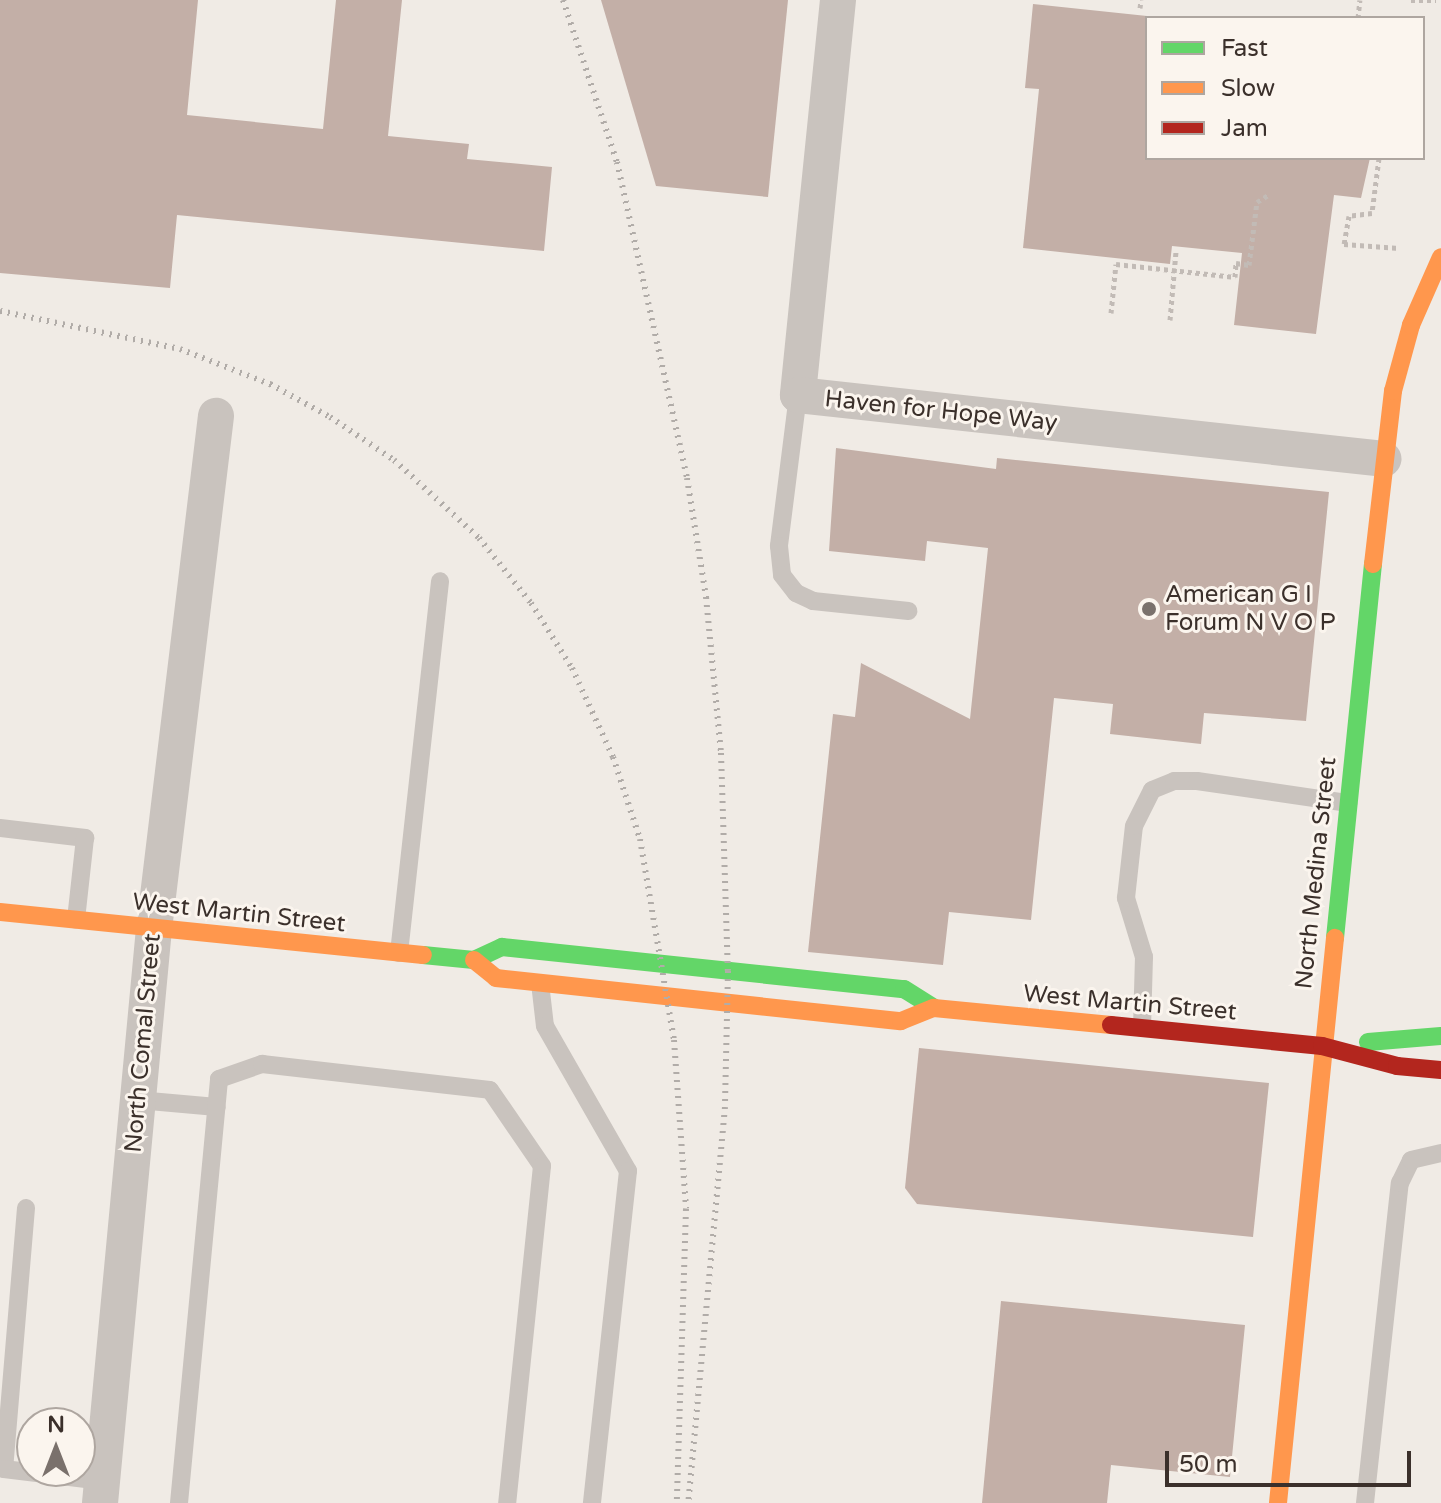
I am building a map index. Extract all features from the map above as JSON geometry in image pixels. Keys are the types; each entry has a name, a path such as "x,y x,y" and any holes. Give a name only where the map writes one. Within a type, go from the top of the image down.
{"main road":[{"name":"North Medina Street","path":"1278,1503 1384,459 1393,391 1411,325 1441,257"},
{"name":"West Martin Street","path":"0,912 474,960 502,947 904,989 934,1008 1322,1046 1397,1066 1441,1070"},
{"name":"West Martin Street","path":"474,960 496,978 901,1021 934,1008"},
{"name":"West Martin Street","path":"1322,1046 1441,1036"}],"street":[{"name":"Haven for Hope Way","path":"838,0 798,395 1384,459"},
{"name":"North Comal Street","path":"101,1492 154,929 216,416"}],"lane":[{"path":"798,395 779,546 782,575 796,593 813,601 908,611"},
{"path":"399,953 440,581"},
{"path":"1142,1029 1144,957 1126,898 1134,826 1152,790 1174,781 1197,781 1348,803"},
{"path":"0,828 85,838 76,920"},
{"path":"540,983 545,1026 628,1171 592,1503"},
{"path":"179,1503 219,1079 262,1064 490,1090 542,1166 507,1503"},
{"path":"138,1100 217,1107"},
{"path":"1365,1503 1400,1183 1411,1160 1441,1153"},
{"path":"26,1208 4,1469 101,1492"}],"path":[{"path":"1140,8 1141,0"},
{"path":"1411,0 1436,0"},
{"path":"1379,160 1372,213 1349,216 1344,244 1399,248"},
{"path":"1111,313 1116,264 1235,277 1236,263 1249,265 1257,202 1268,195"},
{"path":"1170,320 1176,252"}],"building":[{"path":"0,0 198,0 187,115 323,129 336,0 402,0 388,136 469,144 467,159 552,167 544,251 177,215 170,288 0,273"},
{"path":"601,0 788,0 768,197 656,186"},
{"path":"1033,4 1147,16 1145,160 1370,160 1361,198 1334,195 1316,334 1234,325 1242,253 1172,246 1170,264 1023,248 1039,89 1025,88"},
{"path":"836,448 996,469 997,458 1329,492 1306,721 1204,713 1201,744 1110,734 1113,704 1054,698 1031,920 949,912 943,965 808,952 833,714 855,717 861,663 970,719 988,548 927,541 925,561 829,551"},
{"path":"919,1048 1269,1083 1253,1237 917,1204 905,1188"},
{"path":"1001,1301 1245,1325 1230,1477 1111,1465 1107,1503 982,1503"}],"railway":[{"path":"563,0 617,162 687,478 706,597 721,753 728,971 725,1107 688,1503"},
{"path":"0,311 180,349 270,384 330,417 394,460 479,538 531,603 572,668 613,757 640,839 674,1040 686,1209 677,1503"}],"traffic: fast":[{"path":"1335,938 1373,564"},
{"path":"423,955 474,960 502,947 904,989 934,1008"},
{"path":"1368,1042 1441,1036"}],"traffic: slow":[{"path":"1373,564 1393,391 1411,325 1441,257"},
{"path":"0,912 423,955"},
{"path":"1278,1503 1335,938"},
{"path":"474,960 496,978 901,1021 934,1008 1111,1025"}],"traffic: jam":[{"path":"1111,1025 1322,1046 1397,1066 1441,1070"}],"place":[{"name":"American G I Forum N V O P","path":"1149,609"}]}
